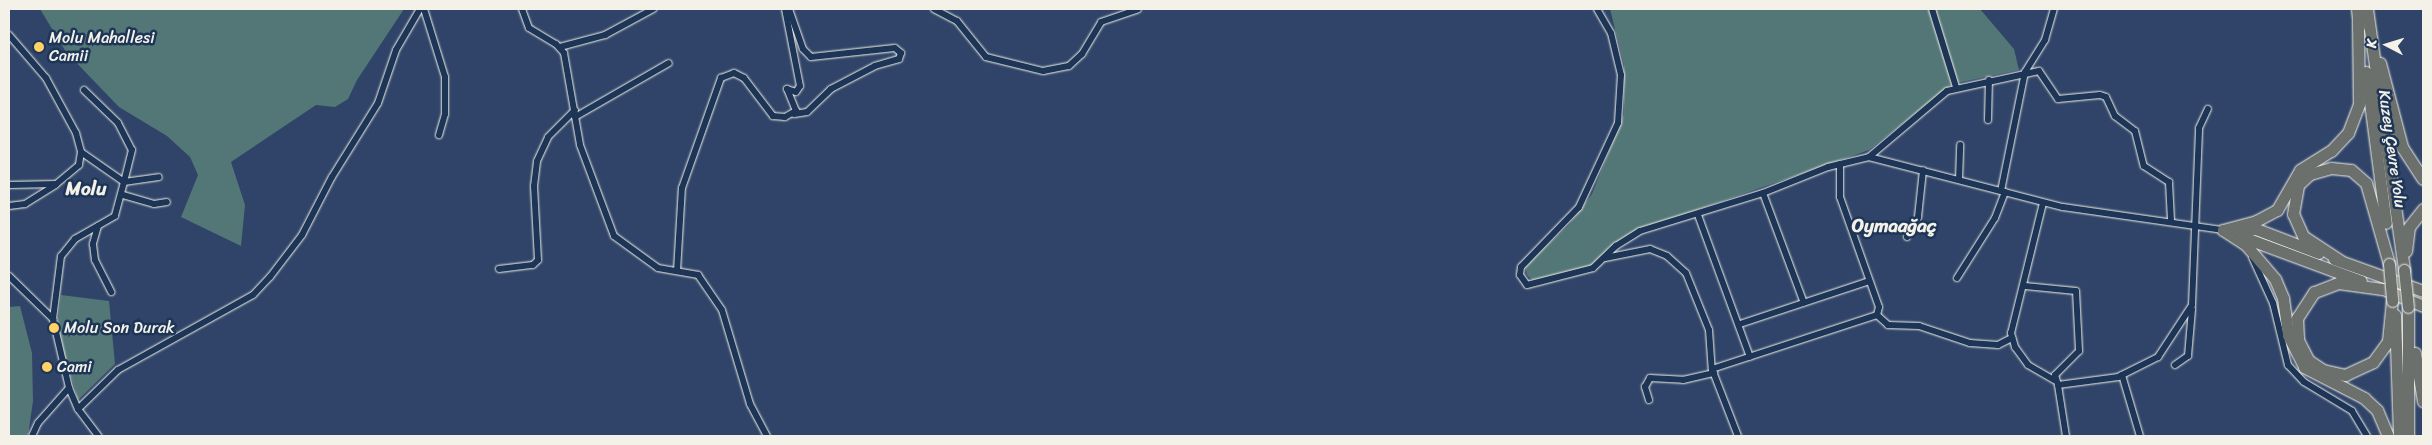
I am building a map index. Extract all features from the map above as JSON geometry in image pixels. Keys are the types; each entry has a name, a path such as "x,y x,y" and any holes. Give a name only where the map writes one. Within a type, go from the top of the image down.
{"highway":[{"path":"2362,14 2402,147 2423,179"},
{"path":"2223,230 2256,221 2277,210 2300,170 2331,151 2348,133 2359,104 2362,14"},
{"name":"Kuzey Çevre Yolu","path":"2362,14 2389,264"},
{"name":"Kuzey Çevre Yolu","path":"2362,14 2404,270"},
{"path":"2341,261 2303,236 2292,214 2298,185 2310,174 2331,168 2351,170 2366,183 2389,264 2392,301 2397,329 2398,436"},
{"path":"2423,209 2409,227 2404,270 2423,401"},
{"path":"2223,230 2246,245 2275,279 2283,298 2288,335 2304,367 2364,398 2377,410 2388,436"},
{"path":"2223,230 2256,230 2422,291"},
{"path":"2223,230 2382,289 2422,306"},
{"path":"2382,289 2338,283 2314,292 2297,318 2298,340 2308,360 2323,370 2345,375 2373,362 2388,341 2392,301"},
{"path":"2408,307 2408,436"}],"street":[{"path":"422,9 445,77 445,114 439,135"},
{"path":"78,409 118,370 253,295 270,277 302,236 332,177 378,103 396,50 422,9"},
{"path":"522,9 529,28 560,48 566,57 583,156 617,239 654,266 698,275 722,310 750,404 766,436"},
{"path":"560,48 605,35 653,9"},
{"path":"785,9 800,88 795,92 787,89 795,107 794,114"},
{"path":"677,272 682,188 721,78 738,74 768,113 779,118 807,112 830,89 875,66 899,59 901,53 896,48 811,57 803,49 790,9"},
{"path":"934,9 957,21 986,57 1043,70 1069,66 1082,54 1101,22 1138,9"},
{"path":"1597,9 1611,32 1621,74 1618,123 1578,207 1556,234 1524,264 1520,275 1524,283 1536,286 1587,271 1616,246 1640,231 1698,215 1840,164 1869,157 2043,202 2171,220 2223,230"},
{"path":"1932,9 1956,87"},
{"path":"1958,278 1995,218 2003,192 2025,72 2045,40 2054,9"},
{"path":"9,35 46,78 76,132 82,152 78,165 56,184 25,204 9,206"},
{"path":"575,117 668,63"},
{"path":"1869,157 1926,105 1956,87 2025,72 2043,73 2058,99 2106,97 2115,116 2134,131 2144,166 2169,182 2171,220"},
{"path":"1988,120 1989,80"},
{"path":"84,90 118,123 132,150 124,182 123,196 115,216 74,240 61,256 52,319 69,388 78,409 98,436"},
{"path":"2175,365 2188,356 2196,225 2199,128 2208,109"},
{"path":"499,269 533,265 538,260 534,186 537,161 548,137 575,110"},
{"path":"1960,145 1960,180"},
{"path":"82,152 124,182 159,177"},
{"path":"1840,164 1839,191 1879,309 1877,315"},
{"path":"1907,237 1918,217 1923,170"},
{"path":"9,185 56,184"},
{"path":"1763,193 1804,303"},
{"path":"123,196 154,204 167,202"},
{"path":"2043,202 2012,338 2028,365 2056,382 2122,375 2158,357 2192,305"},
{"path":"1698,215 1740,324 1750,357"},
{"path":"98,226 93,244 95,260 111,292"},
{"path":"2246,245 2273,303 2288,365 2310,386 2352,410 2366,436"},
{"path":"1602,259 1650,249 1680,267 1690,279 1709,330 1713,371 1738,436"},
{"path":"9,276 12,284 52,319"},
{"path":"1740,324 1869,280"},
{"path":"2025,286 2076,291 2078,353 2056,382 2066,436"},
{"path":"1877,315 1888,326 1919,326 1970,344 1998,345 2012,338"},
{"path":"1649,400 1645,390 1650,378 1683,380 1877,315"},
{"path":"2122,375 2140,436"},
{"path":"32,436 38,422 69,388"}],"green space":[{"path":"40,9 404,9 357,80 348,99 335,107 316,105 231,162 245,205 241,246 181,217 198,175 190,157 167,136 119,107 66,52"},
{"path":"1610,9 1980,9 2014,49 2019,70 1952,84 1869,150 1636,231 1609,247 1594,267 1533,281 1527,275 1525,266 1568,226 1592,194 1624,114 1624,65"},
{"path":"61,295 109,301 115,364 78,400 57,329"},
{"path":"20,306 32,353 33,401 28,436 9,436 9,307"}],"place":[{"name":"Molu Mahallesi Camii","path":"39,47"},
{"name":"Molu Son Durak","path":"54,328"},
{"name":"Cami","path":"47,367"}],"district":[{"name":"Molu","path":"86,189"},
{"name":"Oymaağaç","path":"1894,226"}]}
